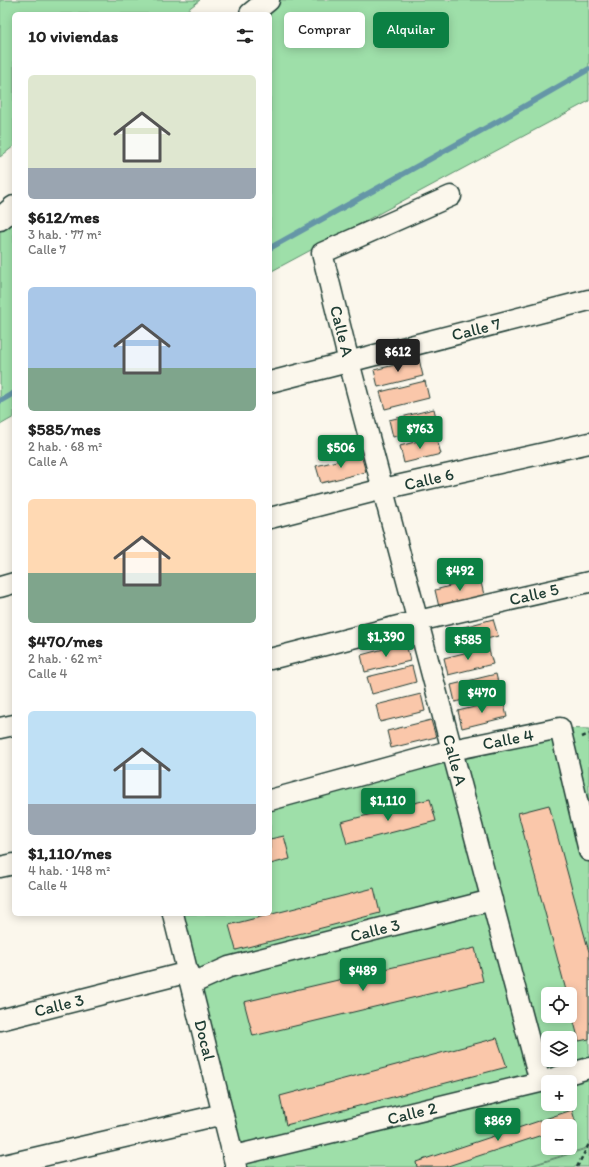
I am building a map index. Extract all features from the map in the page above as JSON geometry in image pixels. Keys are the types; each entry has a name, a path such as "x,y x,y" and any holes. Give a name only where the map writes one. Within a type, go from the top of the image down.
{"street":[{"path":"253,12 268,0"},
{"name":"Calle A","path":"451,196 322,253 349,362 540,1082"},
{"path":"0,219 12,209"},
{"name":"Calle 7","path":"272,381 589,300"},
{"name":"Calle 6","path":"272,517 383,489 589,443"},
{"name":"Calle 5","path":"272,658 418,621 589,582"},
{"path":"0,587 12,584"},
{"path":"0,728 12,725"},
{"name":"Calle 4","path":"272,799 452,750 560,728 589,851"},
{"path":"0,867 12,864"},
{"name":"Calle 3","path":"0,1020 190,978 492,900"},
{"name":"Docal","path":"174,916 235,1162"},
{"name":"Calle 2","path":"235,1162 589,1068"},
{"path":"0,1166 223,1114"}],"path":[{"path":"577,1167 589,1144"}],"green space":[{"path":"0,0 200,0 185,12 12,12 12,148 0,157"},
{"path":"277,0 589,0 589,101 272,271 272,12 262,12"},
{"path":"12,212 12,418 0,425 0,221"},
{"path":"560,728 589,729 589,1147 577,1151 577,1119 541,1119 541,1155 564,1155 526,1167 236,1167 173,916 272,916 272,800"},
{"path":"589,1148 589,1167 528,1167 567,1155 577,1155 577,1152"}],"building":[{"path":"419,359 423,376 378,387 374,370"},
{"path":"425,381 429,398 385,409 380,392"},
{"path":"434,409 438,426 393,437 389,420"},
{"path":"436,436 441,454 404,463 400,446"},
{"path":"361,455 366,472 321,483 316,466"},
{"path":"480,578 484,595 439,607 435,590"},
{"path":"493,619 498,636 453,648 449,631"},
{"path":"406,643 410,661 365,672 361,655"},
{"path":"488,647 493,664 448,675 444,658"},
{"path":"412,666 416,682 372,694 367,677"},
{"path":"496,674 500,691 455,702 451,685"},
{"path":"421,694 425,711 380,722 376,705"},
{"path":"503,700 507,717 462,728 458,711"},
{"path":"431,720 436,737 391,748 387,731"},
{"path":"430,799 436,821 347,844 341,822"},
{"path":"549,805 589,952 589,1039 579,1041 574,1023 577,1023 577,987 565,987 518,813"},
{"path":"284,836 290,859 272,864 272,839"},
{"path":"374,888 380,913 236,950 229,925 264,916 272,916 272,914"},
{"path":"475,948 483,981 253,1036 244,1002"},
{"path":"497,1038 507,1067 286,1125 280,1096"},
{"path":"572,1111 575,1119 545,1119"},
{"path":"541,1120 541,1135 445,1167 417,1167 416,1162"}],"waterway":[{"path":"272,247 589,69"},
{"path":"0,401 12,394"}]}
